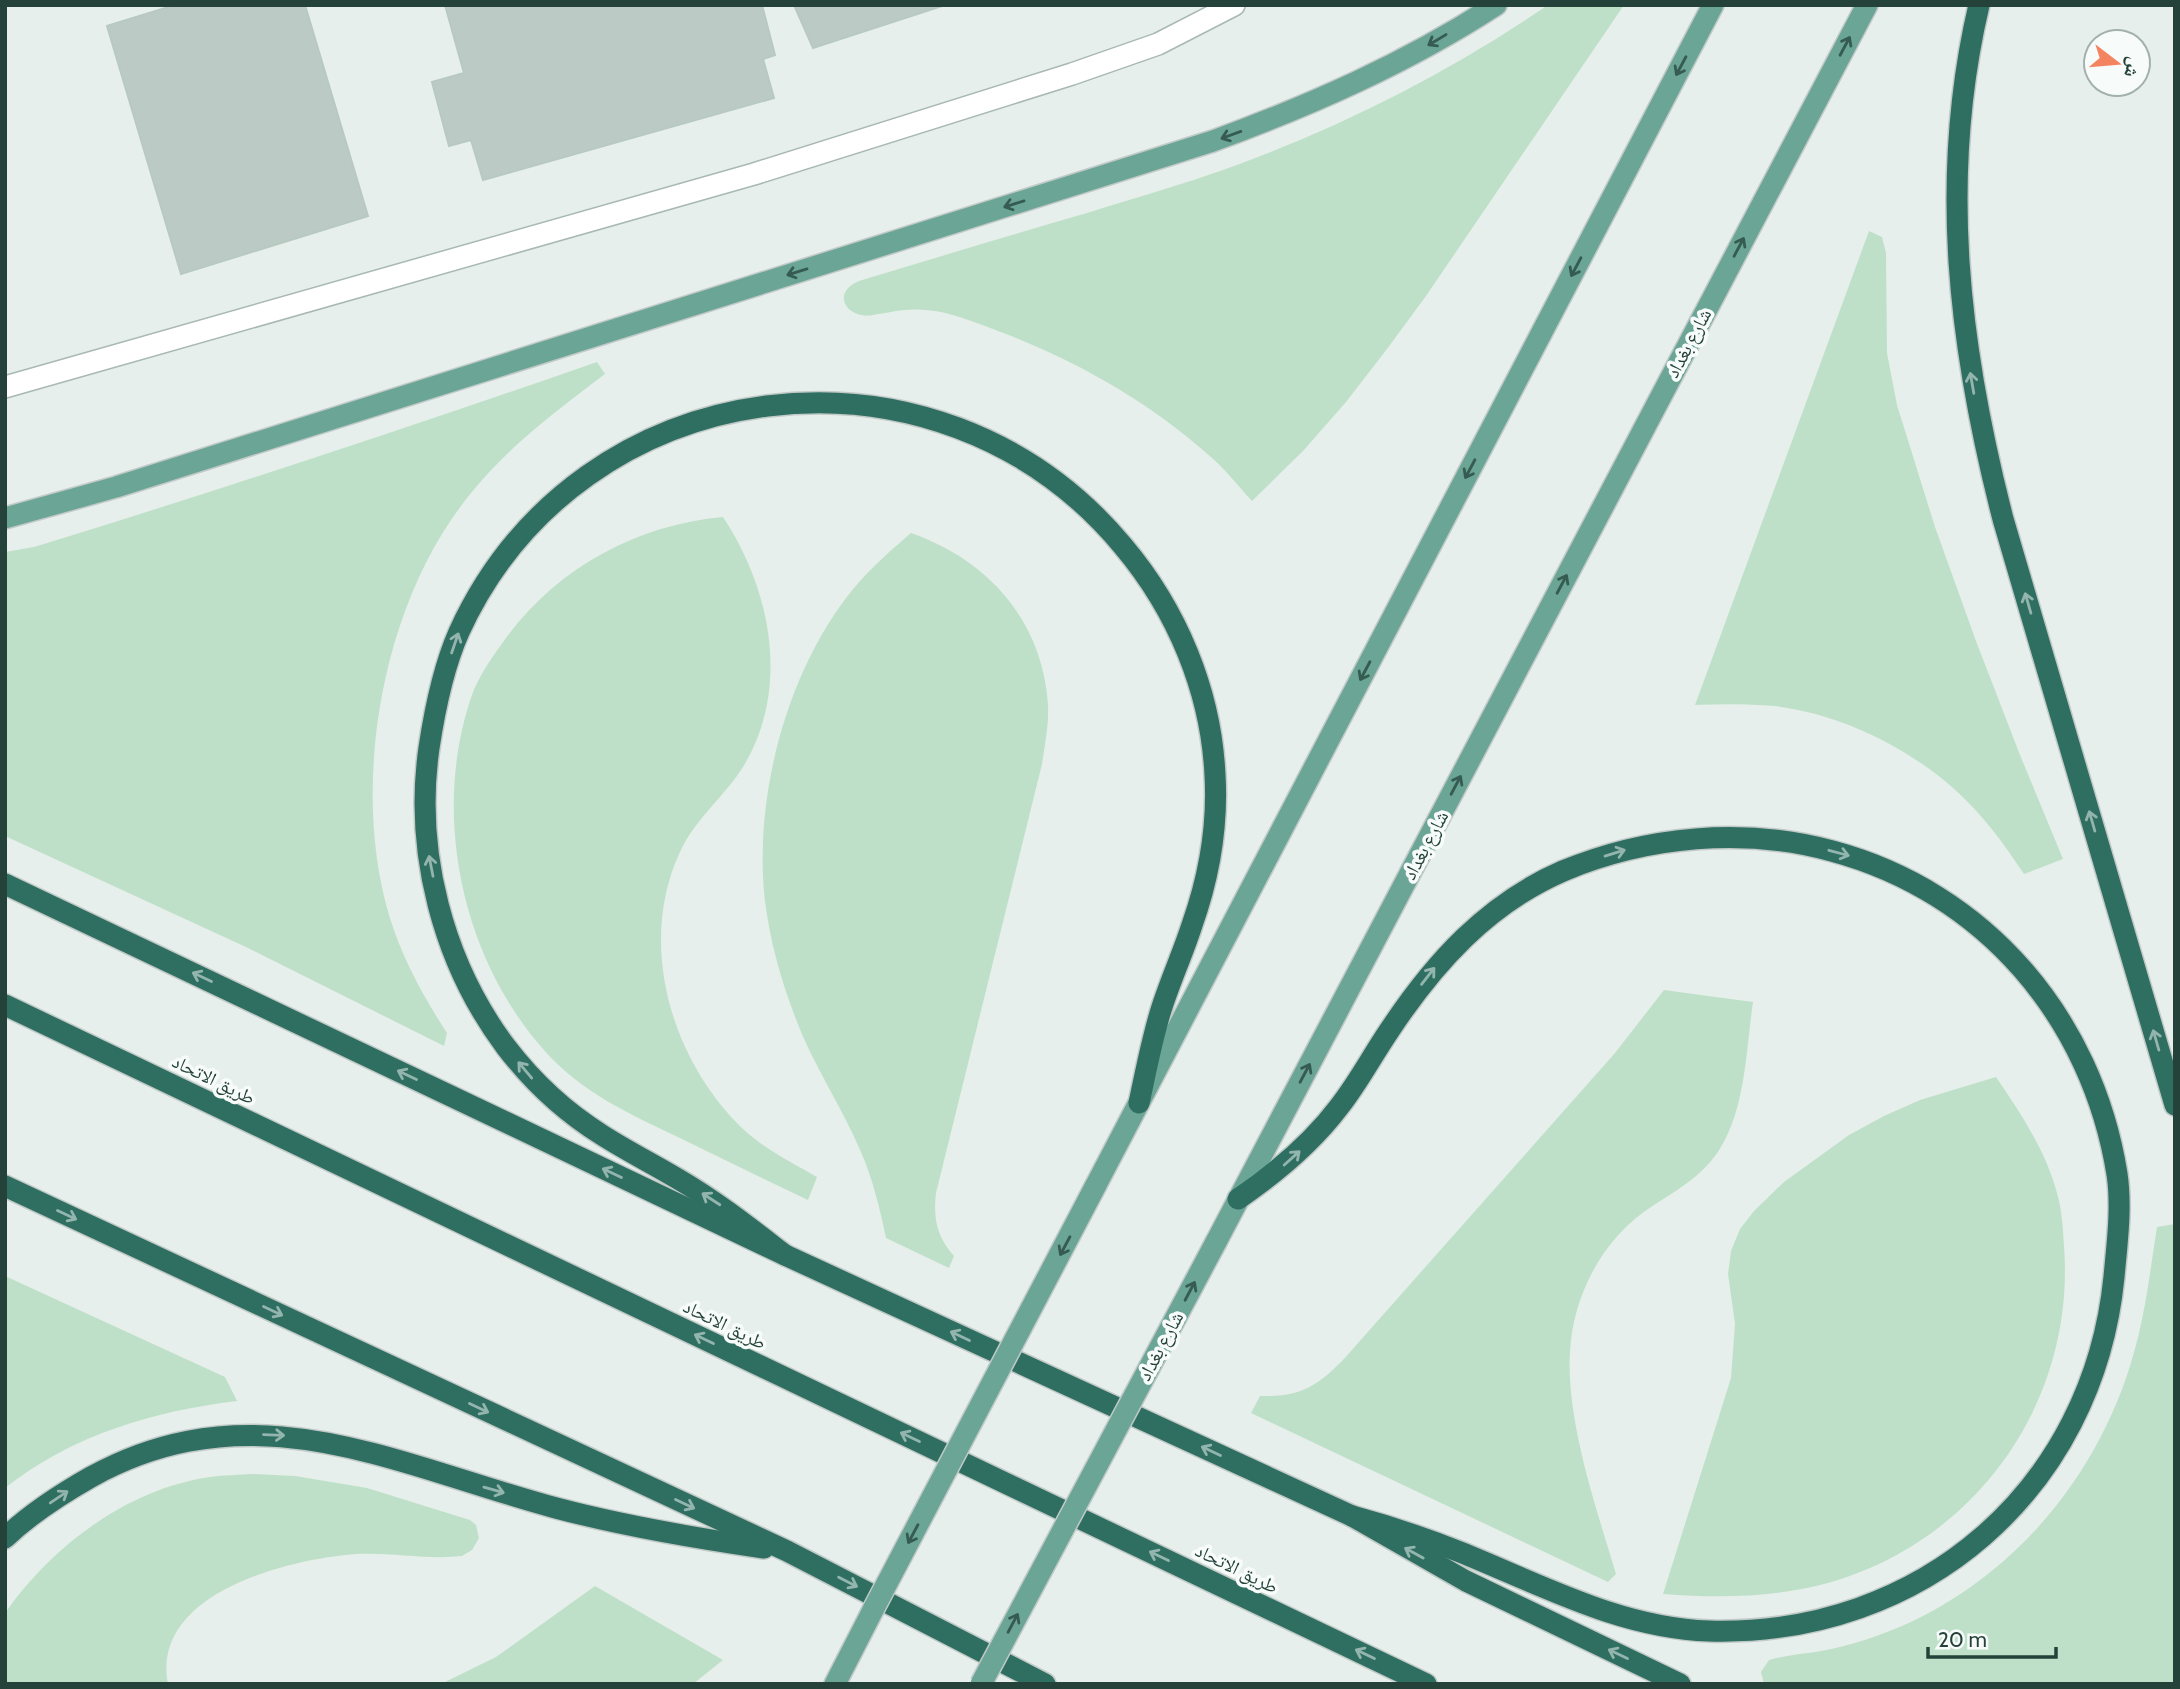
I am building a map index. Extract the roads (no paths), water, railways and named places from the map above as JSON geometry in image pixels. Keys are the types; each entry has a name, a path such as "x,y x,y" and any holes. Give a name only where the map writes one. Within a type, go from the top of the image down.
{"highway":[{"path":"1979,5 1962,108 1957,191 1959,274 1968,356 1983,438 2003,519 2175,1105"},
{"path":"785,1255 714,1201 600,1134 564,1108 533,1078 504,1044 466,984 441,917 427,846 425,774 436,702 458,634 486,582 522,536 563,495 610,461 662,434 716,415 774,404 831,401 889,408 945,422 999,445 1040,470 1078,499 1143,569 1168,610 1204,699 1212,738 1215,776 1213,841 1206,879 1160,1014 1139,1103"},
{"path":"1238,1199 1274,1174 1307,1144 1336,1111 1416,992 1446,954 1471,929 1509,900 1561,872 1629,849 1673,841 1718,837 1753,838 1810,845 1854,857 1896,873 1936,895 1976,924 2013,958 2045,995 2072,1037 2092,1082 2107,1129 2118,1180 2117,1239 2111,1301 2097,1362 2074,1419 2042,1472 2016,1506 1984,1537 1950,1563 1912,1585 1852,1610 1789,1625 1706,1631 1624,1618 1585,1605 1404,1530 1352,1516"},
{"path":"5,884 785,1255 1352,1516 1466,1581 1680,1684"},
{"name":"طريق الاتحاد","path":"5,1005 1426,1684"},
{"path":"5,1186 787,1551 1045,1684"},
{"path":"5,1538 59,1496 115,1464 177,1444 241,1434 291,1436 336,1443 410,1462 558,1508 646,1528 787,1551"}],"main road":[{"path":"5,517 116,487 1213,141 1288,114 1359,82 1427,47 1496,5"},
{"path":"835,1684 1713,5"},
{"name":"شارع بغداد","path":"981,1684 1867,5"}],"street":[{"path":"5,387 754,174 1072,74 1158,44 1234,5"}]}
